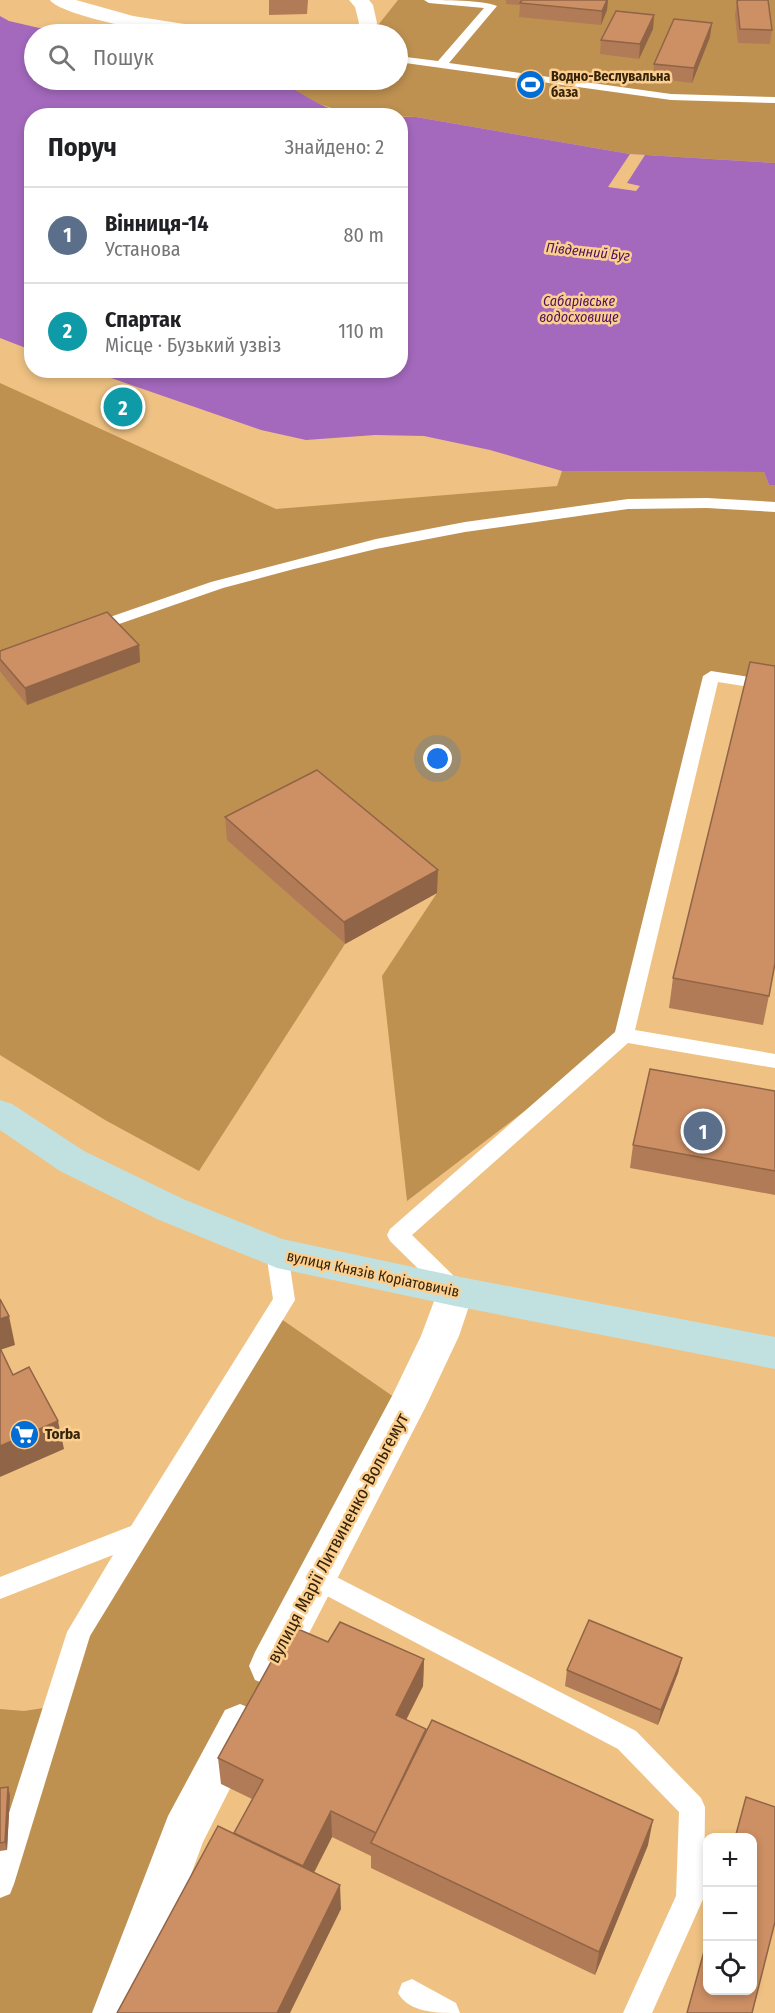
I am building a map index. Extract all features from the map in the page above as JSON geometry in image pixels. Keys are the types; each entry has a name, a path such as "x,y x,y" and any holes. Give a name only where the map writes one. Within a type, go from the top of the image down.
{"main road":[{"name":"вулиця Князів Коріатовичів","path":"0,1113 72,1161 170,1209 277,1253 455,1291 775,1353"}],"street":[{"path":"59,0 81,10 139,24"},
{"path":"358,0 364,5 367,24"},
{"name":"вулиця Марії Литвиненко-Вольгемут","path":"116,2013 184,1832 407,1406 440,1336 455,1291"}],"lane":[{"path":"429,0 492,6 441,65"},
{"path":"408,60 671,97 775,100"},
{"path":"72,635 217,585 259,573 329,554 456,528 628,504 707,503 775,507"},
{"path":"455,1291 398,1234 624,1035 711,676 775,686"},
{"path":"624,1035 775,1061"},
{"path":"0,1884 79,1632 284,1300 277,1253"},
{"path":"0,1588 141,1533"},
{"path":"317,1578 627,1740 692,1807 690,1897 637,2013"},
{"path":"412,1993 446,2013"}],"shaded area":[{"name":"Водно-Веслувальна база","path":"398,0 775,0 775,163 630,154 408,117 408,108 332,108 311,101 293,90 408,90 408,24 379,24"},
{"path":"0,383 276,509 557,486 562,471 764,472 769,485 775,485 775,686 711,676 624,1035 407,1201 382,976 437,893 227,839 345,944 199,1171 105,1120 0,1055 0,672 28,705 0,669"},
{"path":"274,1314 407,1406 116,2013 0,2013 0,1709 24,1711 56,1706 79,1632"}],"water":[{"path":"0,16 24,24 24,90 295,90 330,108 24,108 24,347 0,338"},
{"name":"Сабарівське водосховище","path":"408,117 630,154 775,163 775,485 769,485 764,472 562,471 490,450 424,436 375,435 306,440 261,430 111,378 408,378"}],"pier":[{"path":"630,154 645,155 627,183 640,186 636,191 608,187"}],"building":[{"path":"522,0 607,0 602,11 520,3"},
{"path":"768,0 772,30 740,29 737,1"},
{"path":"616,11 654,15 640,44 601,40"},
{"path":"674,19 712,23 694,68 654,64"},
{"path":"107,612 139,645 25,688 0,659 0,651"},
{"path":"750,662 775,666 775,963 769,996 673,978"},
{"path":"317,770 438,870 344,922 225,817"},
{"path":"650,1069 775,1091 775,1171 633,1145"},
{"path":"0,1299 9,1316 0,1319"},
{"path":"0,1348 13,1375 29,1367 58,1421 0,1446"},
{"path":"589,1620 682,1658 661,1710 567,1670"},
{"path":"340,1622 424,1659 396,1715 426,1729 376,1833 331,1811 303,1866 234,1833 263,1780 218,1758 291,1626 328,1642"},
{"path":"432,1720 653,1820 599,1952 371,1843"},
{"path":"8,1787 5,1842 0,1843 0,1788"},
{"path":"746,1797 775,1807 775,1922 757,1993 757,1833 736,1833"},
{"path":"218,1826 340,1885 277,2013 117,2013"},
{"path":"703,1955 703,1995 757,1995 752,2013 687,2013"}],"place":[{"name":"Водно-Веслувальна база","path":"530,84"},
{"name":"Спартак","path":"123,407"},
{"name":"Вінниця-14","path":"703,1131"},
{"name":"Torba","path":"24,1434"}],"water label":[{"name":"Південний Буг","path":"588,252"}]}
